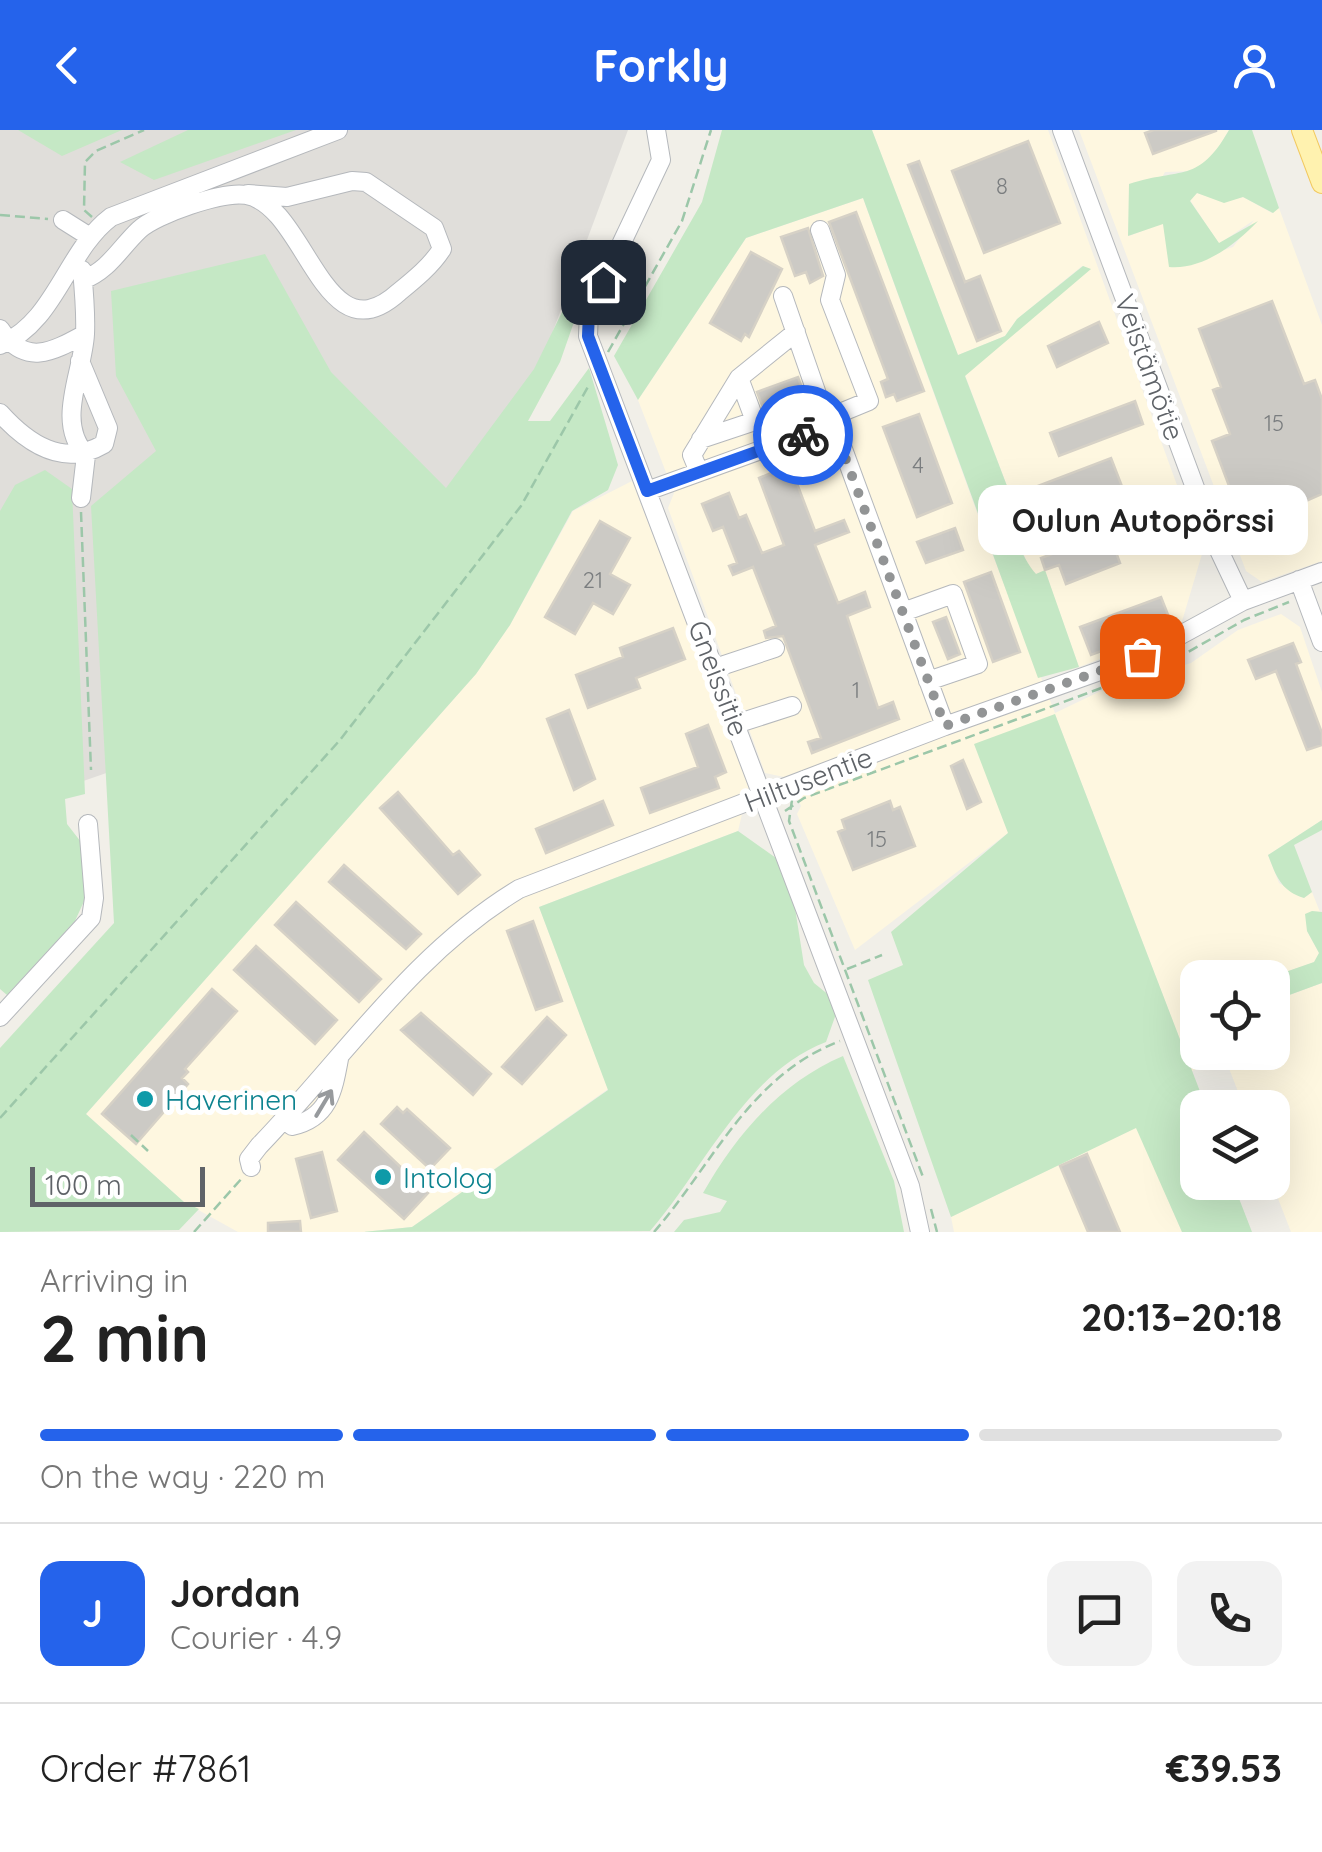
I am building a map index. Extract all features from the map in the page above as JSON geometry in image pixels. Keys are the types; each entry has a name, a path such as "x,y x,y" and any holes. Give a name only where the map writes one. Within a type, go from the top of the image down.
{"main road":[{"path":"1302,130 1322,183"}],"street":[{"path":"85,334 43,356 30,355 3,338 58,290 91,238 132,206 338,130"},
{"name":"Gneissitie","path":"656,130 661,160 589,312 588,336 772,818 861,1033 910,1186 920,1232"},
{"name":"Veistämötie","path":"1062,130 1216,544 1243,602"},
{"path":"83,280 100,274 156,218 232,195 248,194 288,197 352,181 366,182 434,228 442,249 384,306 372,313 356,311 336,296 268,205 248,194"},
{"path":"63,220 91,238"},
{"path":"820,230 836,275 830,300 868,401 834,415 820,435"},
{"path":"86,455 74,443 70,418 85,334 83,280 91,238"},
{"path":"783,296 818,397 834,415"},
{"path":"698,472 692,455 739,378 796,332"},
{"path":"0,413 36,447 86,455 104,444 108,428 80,361"},
{"path":"702,439 755,421 739,378"},
{"path":"647,491 805,434 820,435 842,449 945,726"},
{"path":"81,498 86,455"},
{"name":"Hiltusentie","path":"251,1167 248,1159 284,1120 292,1126 306,1123 326,1108 340,1056 473,917 519,889 945,726 1142,656 1243,602 1302,588 1322,572"},
{"path":"1302,588 1322,642"},
{"path":"903,612 953,594 978,664 928,682"},
{"path":"716,668 775,648"},
{"path":"736,724 792,706"},
{"path":"0,1017 90,918 94,882 88,824"}],"path":[{"path":"91,238 84,210 85,162 96,151 144,130"},
{"path":"623,326 682,221 711,130"},
{"path":"0,215 63,220"},
{"path":"0,1118 340,740 521,506 580,400"},
{"path":"81,498 91,770"},
{"path":"772,818 804,798 1169,663 1302,588"},
{"path":"787,787 792,800 789,821 846,970 861,1033 925,1184"},
{"path":"846,970 882,955"},
{"path":"654,1232 763,1090 807,1053 861,1033"},
{"path":"131,1136 148,1151"},
{"path":"194,1232 251,1167"},
{"path":"929,1200 937,1232"}],"shaded area":[{"path":"0,130 628,130 528,398 299,706 0,810"},
{"path":"872,130 1048,130 1202,554 1180,628 1079,667 1045,571 1036,574 1028,566 1009,511 1012,499 965,375 1090,269 1082,266 1017,319 1005,336 958,355"},
{"path":"1079,130 1229,130 1211,161 1196,171 1165,172 1129,236 1163,223 1170,267 1233,247 1254,220 1219,244 1190,200 1197,193 1224,202 1243,197 1272,213 1279,208 1322,325 1322,561 1262,582 1246,571"},
{"path":"863,198 988,543 1055,713 1105,689 1191,663 1238,630 1281,614 1300,627 1322,692 1322,820 1268,855 1279,883 1304,898 1312,892 1320,912 1312,911 1307,931 1319,953 1315,962 1290,971 1290,960 1180,960 1180,1040 1055,714 1008,833 855,950 797,814 801,806 789,778 765,773 668,508 674,493 638,400 746,238"},
{"path":"632,481 749,785 738,831 539,907 608,1089 412,1227 363,1232 238,1232 184,1202 86,1114 476,674 510,625 573,511"},
{"path":"1322,983 1322,1232 1291,1232 1279,1200 1290,1200 1290,1090 1237,1090 1230,1070 1290,1070 1290,995"},
{"path":"1137,1127 1182,1232 954,1232 951,1217"}],"green space":[{"path":"18,130 122,130 62,156"},
{"path":"188,130 296,130 154,180 120,162"},
{"path":"722,130 872,130 958,355 1005,336 1017,319 1083,266 1091,269 965,376 1012,499 1016,539 1036,574 1045,570 1079,667 1038,678 863,198 746,238 638,400 614,356 702,202"},
{"path":"1229,130 1252,130 1279,208 1273,213 1243,197 1224,203 1197,193 1190,201 1219,243 1258,221 1206,260 1169,267 1163,224 1128,236 1129,184 1198,166 1208,159"},
{"path":"265,254 331,372 446,488 534,369 565,306 574,322 560,362 528,421 550,421 589,368 618,465 608,490 572,511 510,625 476,674 86,1114 184,1202 199,1209 179,1230 0,1232 0,1048 114,923 91,506 156,451 116,376 111,291"},
{"path":"45,470 72,489 85,794 65,799 67,824 81,842 85,899 75,921 7,995 0,989 0,511 15,485"},
{"path":"1055,714 1180,1039 1180,1070 1192,1070 1199,1090 1180,1090 1180,1200 1240,1200 1252,1232 1182,1232 1136,1128 951,1217 868,980 903,965 891,932 1008,833 974,744"},
{"path":"1322,820 1322,830 1294,845 1312,892 1304,898 1285,887 1268,855"},
{"path":"738,831 776,858 795,908 804,965 814,983 830,996 836,1014 826,1042 797,1057 749,1099 650,1231 363,1232 412,1227 608,1090 539,907"},
{"path":"1322,912 1322,983 1290,995 1290,970 1314,962 1319,953 1307,931 1305,914"},
{"path":"843,1056 894,1181 904,1232 674,1232 684,1220 720,1212 727,1201 703,1193 730,1150 762,1113 799,1080"}],"building":[{"path":"1216,131 1153,154 1145,133"},
{"path":"1028,141 1060,223 984,253 952,171"},
{"path":"919,161 965,282 980,276 1001,331 977,341 908,165"},
{"path":"856,212 924,391 897,401 894,394 886,397 881,382 888,379 829,222"},
{"path":"808,228 823,276 810,283 806,272 795,276 781,237"},
{"path":"751,252 782,269 749,337 745,334 741,341 710,323"},
{"path":"1272,301 1304,384 1315,380 1322,399 1322,494 1245,528 1212,441 1230,434 1213,390 1221,387 1199,329"},
{"path":"1099,322 1108,343 1057,367 1048,346"},
{"path":"798,377 807,402 767,418 757,392"},
{"path":"1135,401 1143,424 1059,456 1050,433"},
{"path":"919,414 952,503 917,517 883,427"},
{"path":"1111,458 1123,489 1042,520 1030,489"},
{"path":"790,465 815,531 844,520 849,532 815,545 838,603 865,592 870,607 847,616 878,708 893,702 899,719 812,753 808,742 821,738 783,636 766,638 764,631 776,626 753,567 733,575 729,566 737,563 723,527 713,531 702,504 729,493 739,518 746,515 762,553 784,545 759,478"},
{"path":"600,521 630,538 610,574 630,585 613,614 593,603 575,634 545,617"},
{"path":"955,528 963,550 926,563 917,542"},
{"path":"1109,533 1120,563 1066,584 1059,565 1045,570 1041,558"},
{"path":"991,572 1020,652 993,662 964,582"},
{"path":"1161,597 1172,625 1091,655 1080,627"},
{"path":"946,617 960,654 948,659 933,622"},
{"path":"673,628 685,659 636,678 640,688 588,708 576,675 623,657 620,648"},
{"path":"1293,643 1301,662 1296,664 1322,733 1322,745 1307,750 1276,671 1256,679 1248,660"},
{"path":"569,710 595,779 574,790 547,719"},
{"path":"708,725 726,772 715,777 719,788 650,813 641,788 698,767 686,734"},
{"path":"963,760 981,802 967,809 951,766"},
{"path":"398,792 453,855 459,851 480,875 458,894 380,808"},
{"path":"603,801 613,825 546,853 536,829"},
{"path":"890,801 893,810 900,807 915,846 853,870 838,832 845,829 842,820"},
{"path":"344,865 421,934 406,949 329,882"},
{"path":"296,902 381,979 359,1002 275,925"},
{"path":"533,921 562,1001 536,1010 507,931"},
{"path":"256,946 337,1020 315,1044 234,970"},
{"path":"212,989 237,1011 185,1069 188,1072 182,1078 188,1084 136,1144 102,1114"},
{"path":"421,1013 491,1074 473,1095 401,1030"},
{"path":"547,1017 566,1035 522,1084 502,1067"},
{"path":"397,1107 403,1113 407,1109 450,1148 430,1169 381,1124"},
{"name":"Intolog","path":"364,1132 428,1193 404,1219 338,1160"},
{"path":"322,1152 337,1211 311,1218 296,1159"},
{"path":"1087,1154 1120,1232 1088,1232 1060,1166"},
{"path":"300,1221 301,1232 268,1232 268,1223"}],"way so far":[{"path":"803,435 820,435 842,449 945,726 1142,656"}],"place":[{"name":"Oulun Autopörssi","path":"1142,656"},
{"name":"Haverinen","path":"145,1099"},
{"name":"Intolog","path":"383,1177"}],"route":[{"path":"603,282 589,312 588,336 647,491 803,435"}]}
